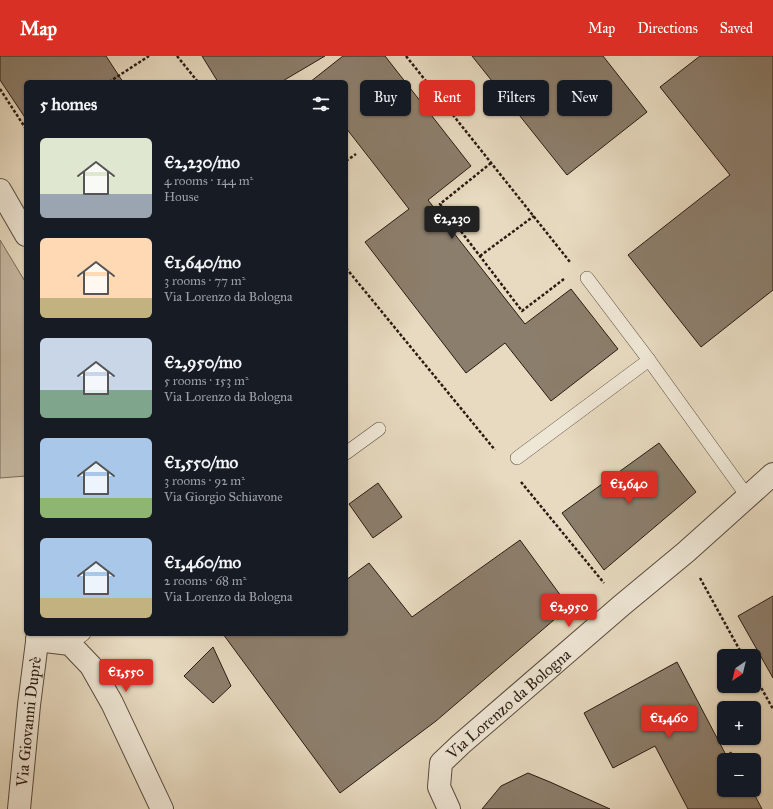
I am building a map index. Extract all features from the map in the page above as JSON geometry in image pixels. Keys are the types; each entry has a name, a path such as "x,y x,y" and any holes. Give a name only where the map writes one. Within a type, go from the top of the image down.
{"street":[{"path":"0,190 24,232"},
{"name":"Via Lorenzo da Bologna","path":"449,809 438,788 441,764 467,739 622,605 686,552 773,474"},
{"path":"38,637 77,639 112,703 162,809"},
{"name":"Via Giovanni Duprè","path":"19,809 29,705 38,637"}],"lane":[{"path":"587,278 649,360 747,496"},
{"path":"517,458 649,360"},
{"path":"348,452 379,429"}],"path":[{"path":"112,80 149,56"},
{"path":"177,56 196,80"},
{"path":"406,56 571,264"},
{"path":"0,89 24,126"},
{"path":"348,160 356,154"},
{"path":"491,163 440,204 522,311 570,274"},
{"path":"480,256 534,216"},
{"path":"348,270 496,451"},
{"path":"520,481 622,605"},
{"path":"686,552 739,649"},
{"path":"761,688 773,709"}],"shaded area":[{"path":"0,240 24,280 24,476 0,478"}],"building":[{"path":"0,56 106,56 122,80 24,80 24,116 0,80"},
{"path":"202,56 325,56 284,80 217,80"},
{"path":"343,56 385,56 404,80 360,80 360,116 411,116 411,89 419,99 419,116 432,116 471,166 428,200 525,324 571,289 618,349 551,401 505,343 466,373 365,242 409,209 348,131 348,80 313,80"},
{"path":"472,56 603,56 647,112 567,175 520,116 549,116 549,80 491,80"},
{"path":"700,56 773,56 773,290 701,347 628,255 730,175 660,87"},
{"path":"659,443 696,492 604,570 562,513"},
{"path":"378,483 402,517 373,538 349,504"},
{"path":"520,540 569,607 436,721 340,793 224,636 348,636 348,579 369,563 412,617"},
{"path":"773,596 773,678 761,657 761,649 757,649 738,616"},
{"path":"213,647 231,686 213,703 184,676"},
{"path":"677,662 717,738 717,745 721,745 725,753 717,753 717,797 756,797 762,809 688,809 655,746 613,768 584,713"},
{"path":"528,773 610,809 482,809 501,786"}]}
